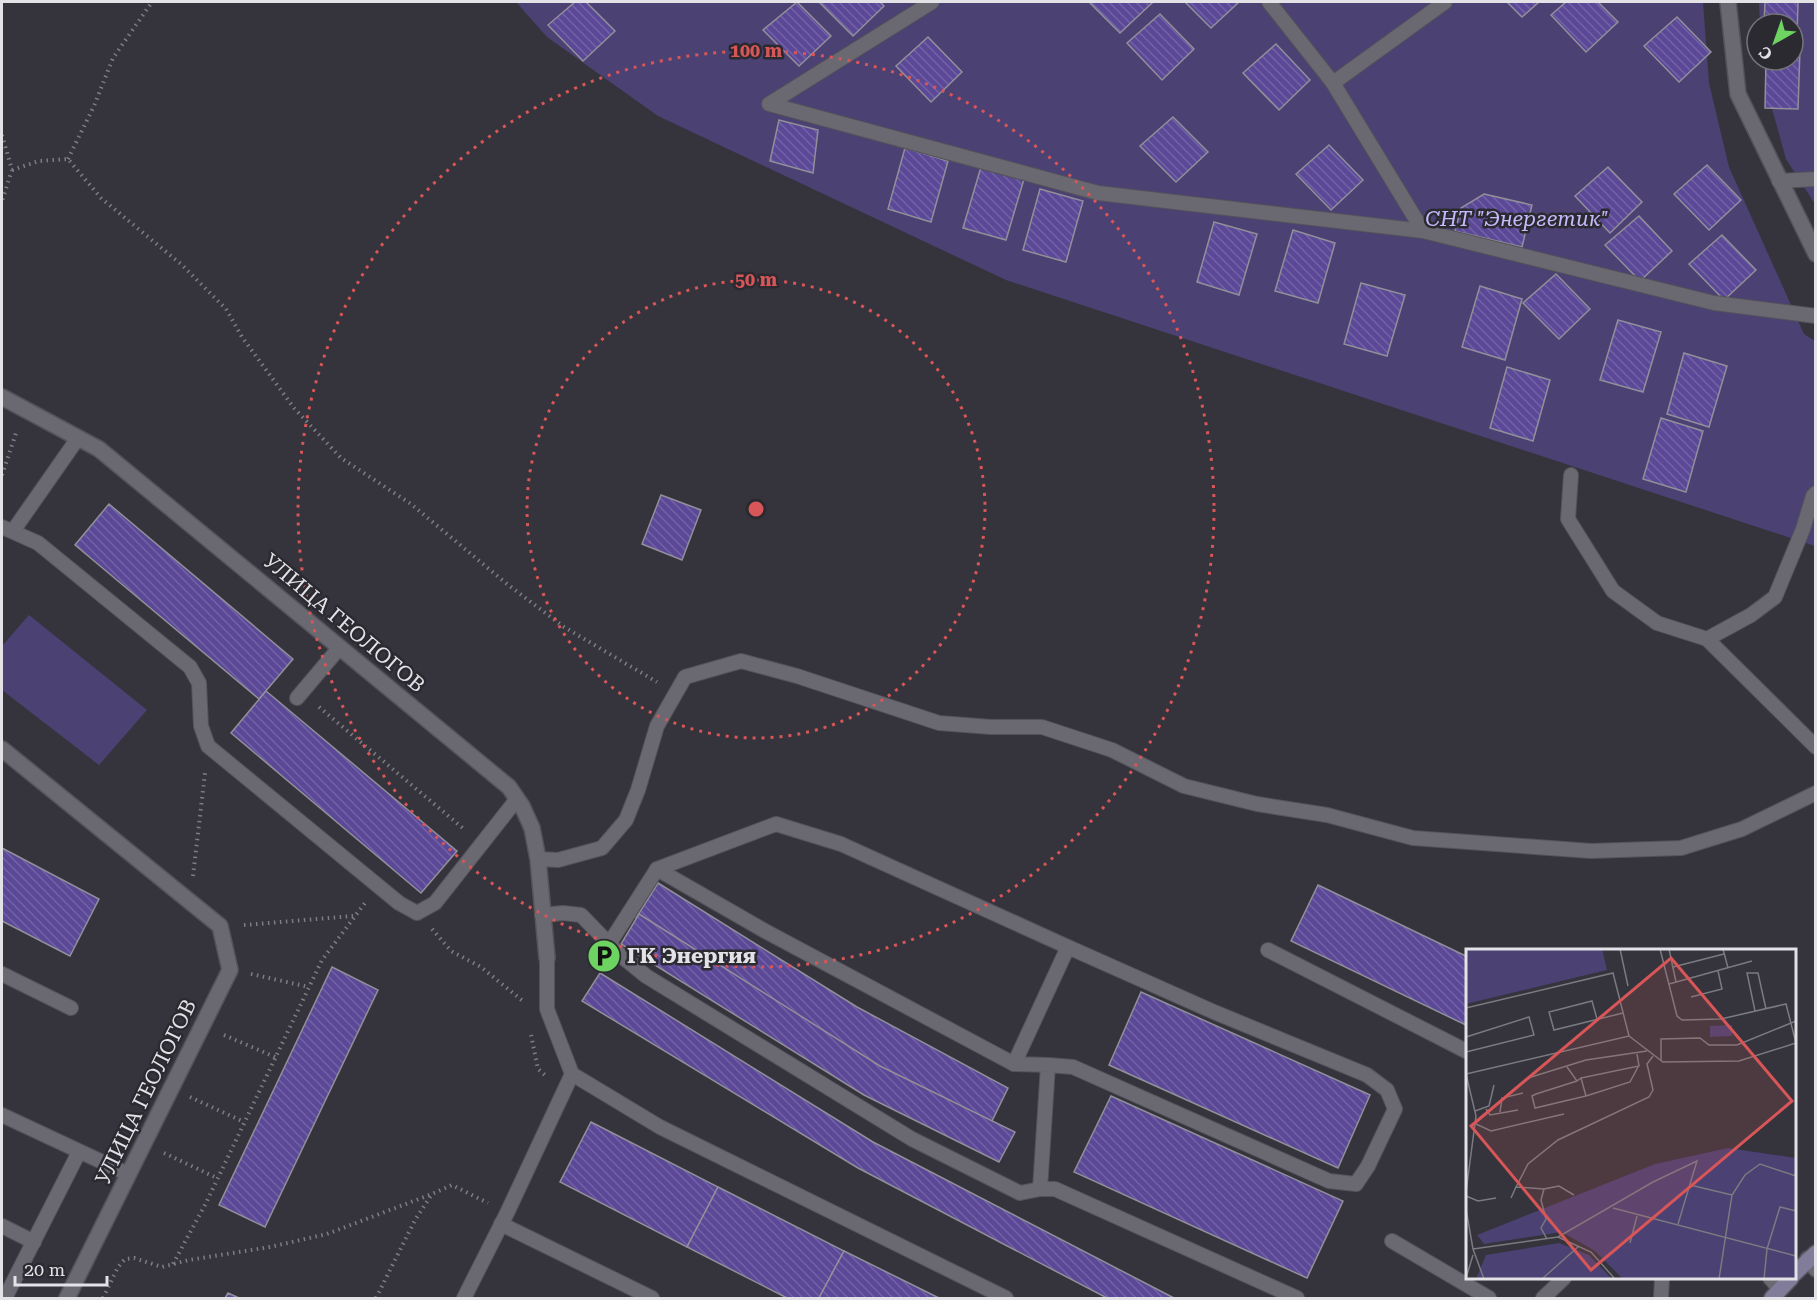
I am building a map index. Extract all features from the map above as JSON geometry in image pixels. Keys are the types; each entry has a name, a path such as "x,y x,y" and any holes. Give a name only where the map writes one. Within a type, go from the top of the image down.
{"street":[{"path":"1728,2 1738,94 1815,254"},
{"name":"УЛИЦА ГЕОЛОГОВ","path":"2,397 99,449 509,787 532,828 538,859 547,958"},
{"path":"2,749 220,926 230,970"},
{"name":"УЛИЦА ГЕОЛОГОВ","path":"67,1299 230,970"},
{"path":"1796,1273 1813,1260"},
{"path":"1774,1288 1789,1279"}],"lane":[{"path":"906,2 915,14"},
{"path":"932,2 769,104 1098,193 1423,231 1714,303 1815,315"},
{"path":"1269,2 1333,83 1423,231"},
{"path":"1333,83 1445,2"},
{"path":"1779,181 1815,179"},
{"path":"78,438 7,529 38,543 190,667 199,683 201,726 208,746 399,903 417,913 435,903 517,799"},
{"path":"1571,475 1568,519 1612,591 1656,623 1707,639 1815,747"},
{"path":"1707,639 1751,615 1775,597 1788,570 1815,493"},
{"path":"300,696 340,646"},
{"path":"538,859 558,860 603,848 626,820 638,790 657,726 685,677 741,661 797,676 939,723 991,727 1042,727 1112,750 1184,786 1257,804 1327,815 1413,838 1591,851 1681,848 1742,829 1815,793"},
{"path":"609,944 657,869 776,825 841,844 1214,1012 1367,1075 1387,1090 1395,1109 1368,1166 1356,1184 1329,1181 1073,1067 1014,1064 765,931 657,869"},
{"path":"542,915 563,913 582,915 609,944 646,975 912,1139 1020,1193 1055,1189 1297,1298"},
{"path":"1014,1064 1068,947"},
{"path":"1268,951 1466,1051"},
{"path":"547,958 547,1009 572,1074 660,1127 1006,1299"},
{"path":"2,974 71,1008"},
{"path":"1040,1189 1048,1065"},
{"path":"464,1299 572,1074"},
{"path":"2,1115 128,1174"},
{"path":"5,1299 79,1152"},
{"path":"504,1218 652,1299"},
{"path":"2,1226 34,1242"},
{"path":"1392,1241 1489,1299"},
{"path":"1543,1299 1563,1279"},
{"path":"1661,1299 1662,1279"}],"path":[{"path":"68,159 94,106 112,58 152,2"},
{"path":"2,135 12,170 2,201"},
{"path":"12,170 39,161 68,159"},
{"path":"68,159 101,198 182,265 226,309 242,337 294,408 341,458 411,504 507,584 564,627 675,694"},
{"path":"2,475 24,409"},
{"path":"300,696 481,844"},
{"path":"190,903 208,746"},
{"path":"173,1264 322,960 354,916 380,887"},
{"path":"422,910 432,929 451,951 481,967 526,1003"},
{"path":"220,926 354,916"},
{"path":"230,970 309,987"},
{"path":"202,1025 275,1057"},
{"path":"530,1032 538,1069 564,1090"},
{"path":"171,1088 244,1122"},
{"path":"143,1143 217,1178"},
{"path":"103,1299 118,1267 125,1259 134,1258 162,1267 270,1247 327,1234 452,1185 504,1218"},
{"path":"376,1299 415,1220 432,1194"}],"green space":[{"name":"СНТ \"Энергетик\"","path":"516,2 1703,2 1709,83 1729,167 1804,334 1815,341 1815,546 1006,280 658,116 547,37"},
{"path":"1759,2 1815,2 1815,204 1786,159 1766,87 1765,72 1805,72 1805,12 1759,12"},
{"path":"29,615 147,710 99,765 2,690 2,646"}],"building":[{"path":"575,2 586,2 615,31 583,61 548,25"},
{"path":"797,2 831,36 799,66 763,30"},
{"path":"819,2 880,2 884,6 853,36"},
{"path":"1089,2 1151,2 1152,3 1120,33"},
{"path":"1185,2 1239,2 1211,28"},
{"path":"1507,2 1539,2 1522,17"},
{"path":"1566,2 1598,2 1618,22 1586,52 1551,15"},
{"path":"1765,2 1798,2 1798,12 1765,12"},
{"path":"1160,14 1194,49 1162,80 1127,43"},
{"path":"1677,17 1711,52 1679,82 1644,46"},
{"path":"928,37 962,72 931,102 896,66"},
{"path":"1276,44 1310,80 1279,110 1243,73"},
{"path":"1766,72 1799,72 1798,109 1765,108"},
{"path":"1173,117 1208,152 1176,182 1140,146"},
{"path":"779,120 818,130 813,173 770,161"},
{"path":"1329,145 1363,180 1331,210 1296,174"},
{"path":"905,148 948,161 931,222 888,209"},
{"path":"1707,165 1741,200 1709,230 1674,194"},
{"path":"981,167 1024,179 1006,240 963,228"},
{"path":"1608,167 1642,202 1610,233 1575,196"},
{"path":"1040,189 1083,201 1066,262 1023,250"},
{"path":"1484,194 1532,205 1522,247 1455,231 1461,208"},
{"path":"1639,216 1672,251 1640,281 1605,245"},
{"path":"1214,222 1257,234 1239,295 1197,282"},
{"path":"1293,230 1335,243 1318,303 1275,291"},
{"path":"1722,235 1756,270 1724,300 1689,264"},
{"path":"1556,274 1590,309 1559,339 1523,303"},
{"path":"1361,283 1405,295 1387,356 1344,344"},
{"path":"1480,286 1522,299 1505,360 1462,347"},
{"path":"1618,320 1661,332 1643,392 1600,380"},
{"path":"1684,353 1727,366 1709,427 1667,414"},
{"path":"1507,367 1550,380 1533,441 1490,428"},
{"path":"1661,418 1703,431 1686,492 1643,479"},
{"path":"661,495 701,510 682,560 642,544"},
{"path":"109,504 293,659 259,699 75,545"},
{"path":"266,691 457,851 421,893 231,733"},
{"path":"2,848 99,899 70,956 2,921"},
{"path":"658,883 857,1007 1008,1088 990,1125 837,1044 636,918"},
{"path":"1318,885 1466,956 1466,1025 1291,941"},
{"path":"639,914 880,1066 1015,1132 999,1162 864,1095 621,944"},
{"path":"332,967 378,990 265,1227 219,1205"},
{"path":"600,973 873,1142 1174,1298 1107,1298 858,1168 582,1001"},
{"path":"1141,992 1370,1095 1338,1168 1109,1065"},
{"path":"1111,1096 1343,1201 1307,1278 1074,1172"},
{"path":"591,1122 718,1187 687,1247 560,1182"},
{"path":"718,1187 844,1251 819,1298 787,1298 687,1247"},
{"path":"844,1251 939,1298 819,1298"},
{"path":"228,1293 239,1298 225,1298"}],"place":[{"name":"ГК Энергия","path":"604,956"}]}
